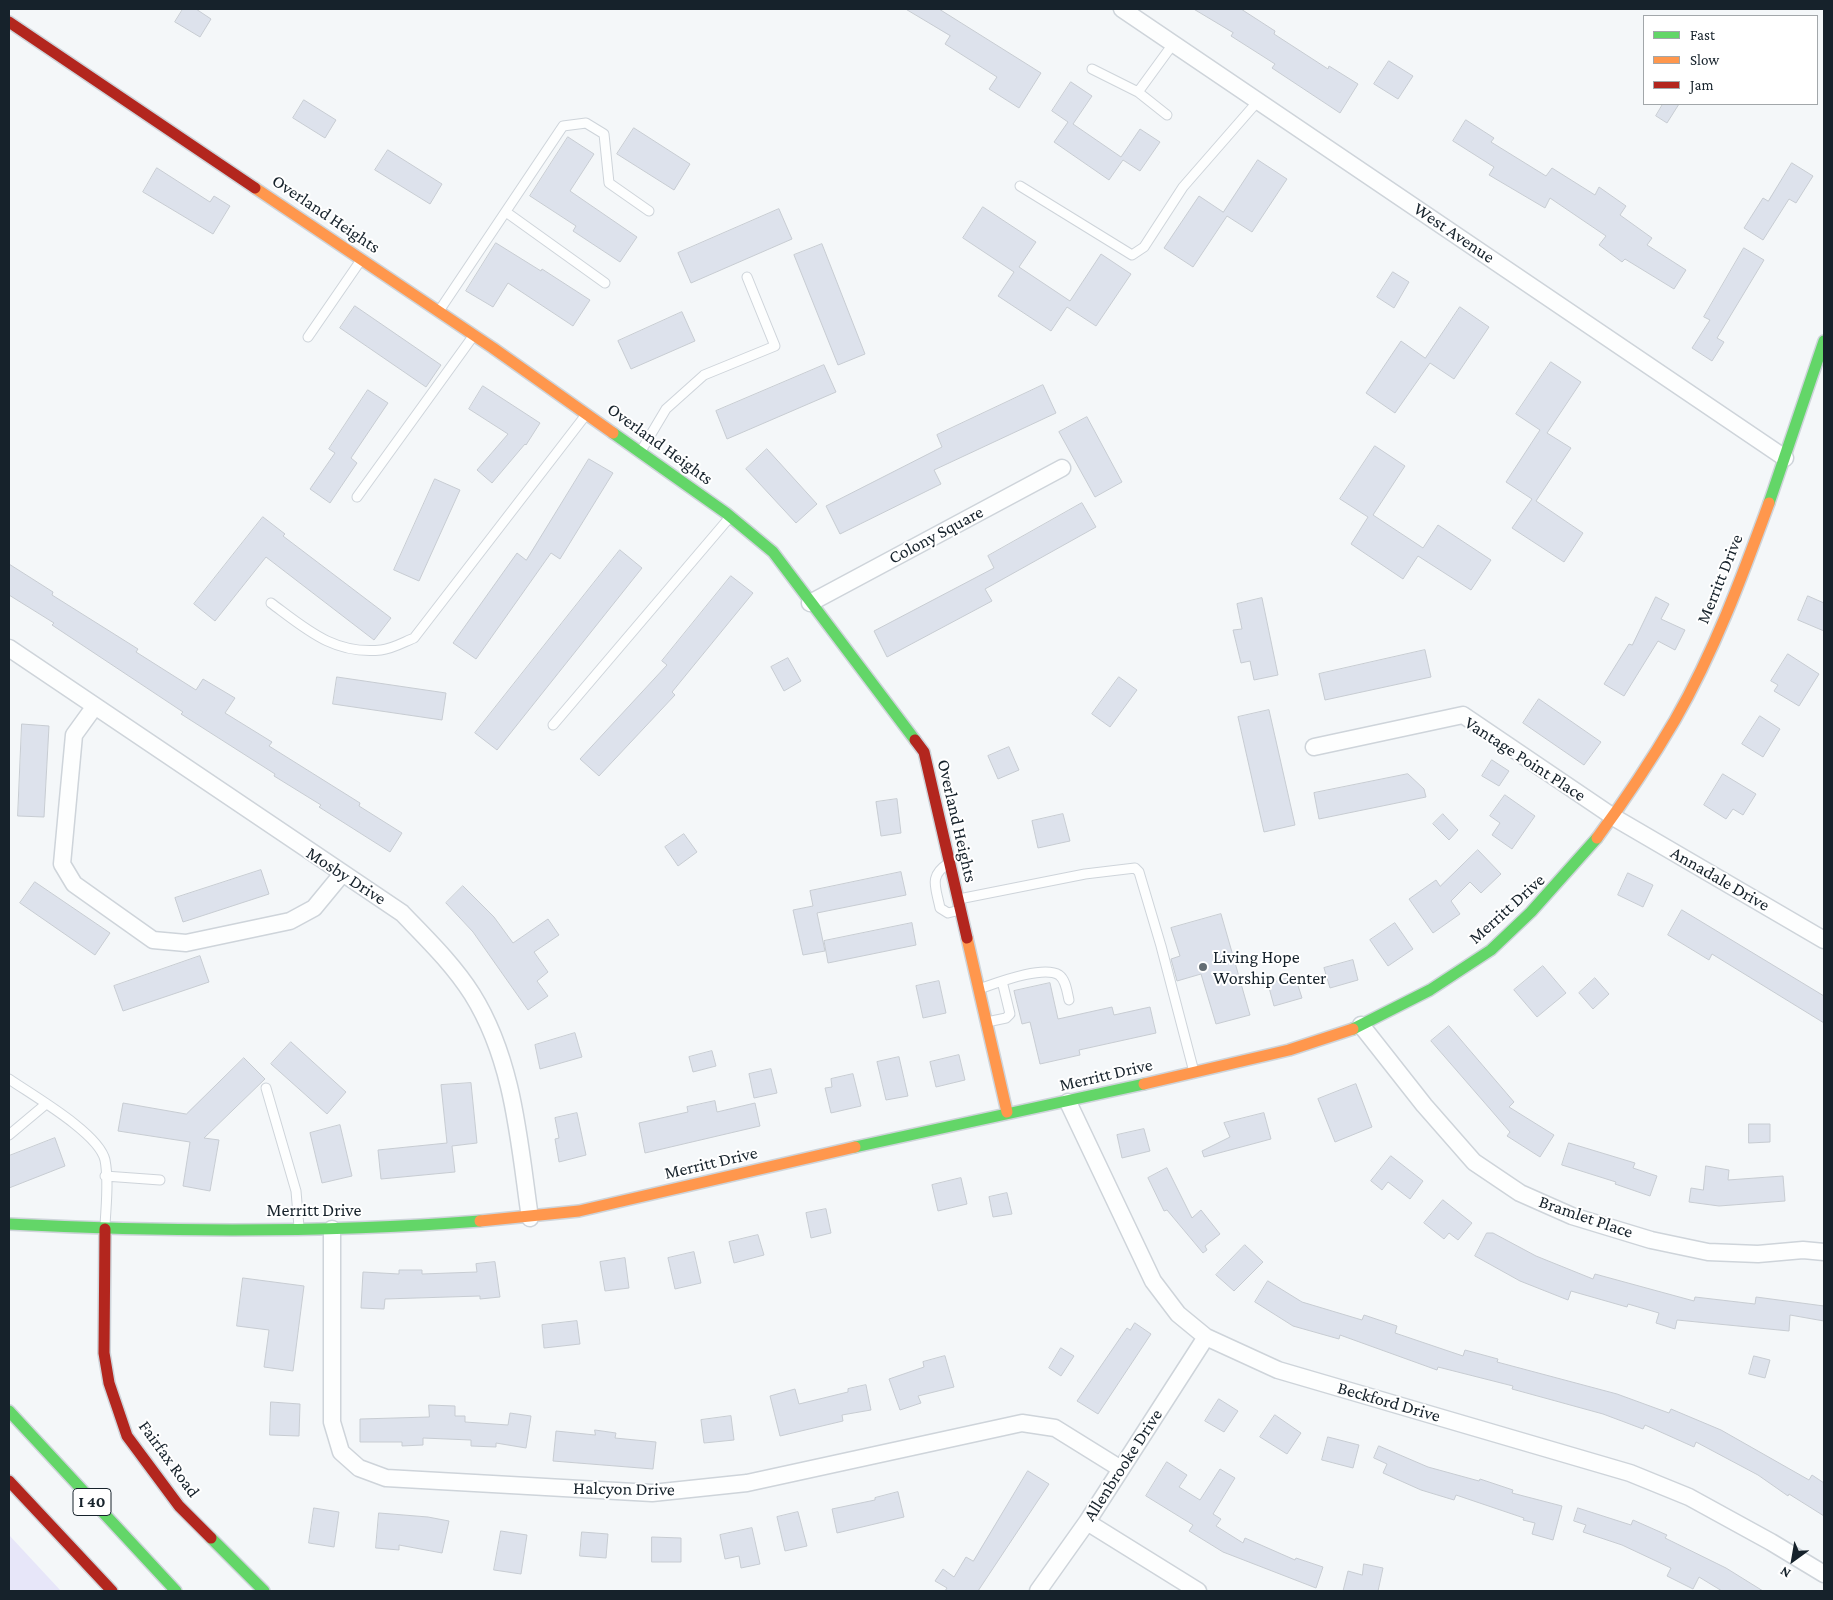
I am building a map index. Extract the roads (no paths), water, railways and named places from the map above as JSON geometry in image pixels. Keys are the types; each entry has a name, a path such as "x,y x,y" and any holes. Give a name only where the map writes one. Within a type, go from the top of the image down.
{"main road":[{"name":"Overland Heights","path":"9,22 439,311 587,413 730,517 773,552 924,752 1008,1112"},
{"name":"Merritt Drive","path":"9,1224 105,1229 332,1228 423,1225 530,1218 579,1211 1008,1112 1068,1102 1269,1054 1361,1025 1424,994 1492,950 1560,884 1615,818 1687,700 1738,587 1786,458 1824,341"},
{"name":"Fairfax Road","path":"105,1229 104,1352 109,1383 127,1436 179,1506 264,1591"},
{"name":"I 40","path":"9,1411 176,1591"},
{"name":"I 40","path":"9,1481 112,1591"}],"street":[{"name":"West Avenue","path":"1122,9 1786,458"},
{"name":"Colony Square","path":"810,603 1062,468"},
{"name":"Mosby Drive","path":"9,648 402,913 441,953 472,995 498,1048 514,1103 530,1218"},
{"path":"95,706 74,735 62,864 74,884 153,940 186,943 290,921 314,908 342,874"},
{"name":"Vantage Point Place","path":"1314,748 1463,715 1615,818"},
{"name":"Annadale Drive","path":"1615,818 1824,940"},
{"name":"Bramlet Place","path":"1361,1025 1424,1105 1474,1162 1520,1193 1572,1216 1651,1240 1708,1252 1758,1254 1803,1250 1824,1252"},
{"name":"Beckford Drive","path":"1068,1102 1153,1281 1178,1314 1206,1338 1278,1370 1630,1473 1690,1497 1824,1574"},
{"name":"Halcyon Drive","path":"332,1228 332,1422 341,1452 359,1468 386,1478 652,1493 748,1483 1022,1423 1055,1428 1121,1469"},
{"name":"Allenbrooke Drive","path":"1038,1591 1087,1522 1206,1338"},
{"path":"1087,1522 1198,1591"}],"lane":[{"path":"1138,92 1174,44"},
{"path":"1092,69 1138,92 1167,115"},
{"path":"1020,186 1132,255 1144,247 1183,187 1258,101"},
{"path":"439,311 563,126 586,123 604,134 609,183 649,211"},
{"path":"506,212 605,283"},
{"path":"308,337 362,260"},
{"path":"641,451 666,409 704,375 774,346 747,277"},
{"path":"357,497 474,335"},
{"path":"272,603 317,637 339,648 382,650 414,638 587,413"},
{"path":"553,725 730,517"},
{"path":"949,863 938,869 934,879 940,908 948,912 959,905 1085,874 1135,868 1139,872 1161,946 1194,1072"},
{"path":"979,989 1036,973 1052,972 1060,976 1064,982 1069,1000"},
{"path":"987,1022 1006,1018 1010,1014 1002,982"},
{"path":"9,1079 76,1124 95,1142 105,1159 105,1229"},
{"path":"266,1088 296,1191 299,1228"},
{"path":"9,1135 46,1104"},
{"path":"105,1176 160,1180"}],"place":[{"name":"Living Hope Worship Center","path":"1203,967"}]}
